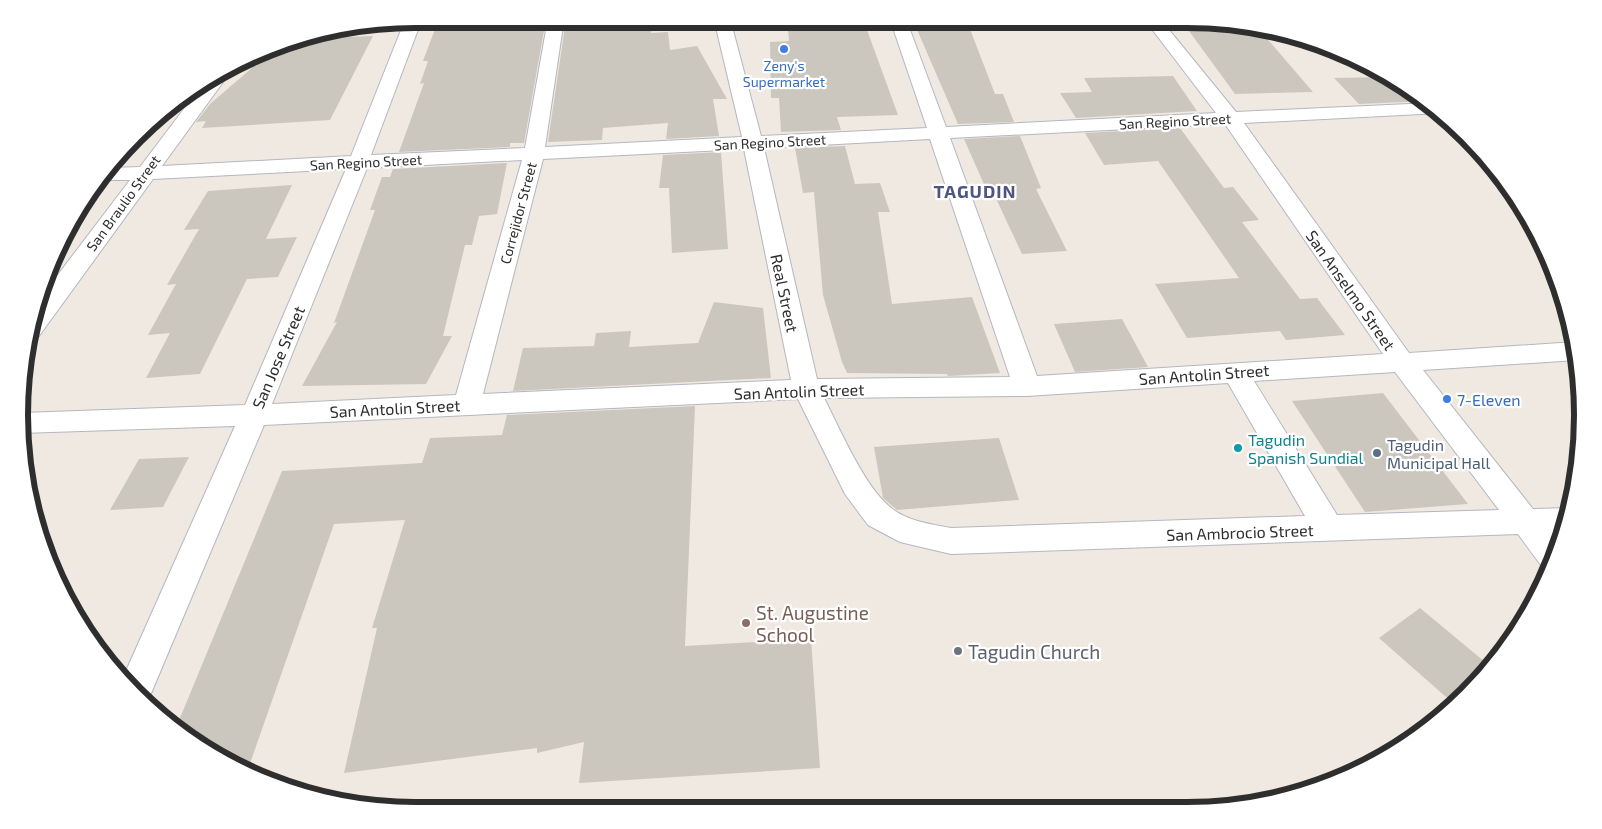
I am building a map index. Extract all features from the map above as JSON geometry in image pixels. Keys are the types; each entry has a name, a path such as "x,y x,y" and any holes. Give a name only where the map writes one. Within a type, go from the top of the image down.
{"street":[{"name":"San Jose Street","path":"137,684 254,415 360,162 411,28"},
{"name":"Correjidor Street","path":"467,405 534,154 555,28"},
{"name":"Real Street","path":"724,28 753,143 806,389 855,486 879,516 911,533"},
{"path":"901,28 1027,386"},
{"name":"San Anselmo Street","path":"1159,28 1230,118 1401,361 1549,552"},
{"name":"San Braulio Street","path":"41,315 210,86"},
{"name":"San Regino Street","path":"111,175 1425,109"},
{"name":"San Antolin Street","path":"28,423 254,415 806,389 1027,386 1569,351"},
{"path":"1234,372 1329,529"},
{"name":"San Ambrocio Street","path":"911,533 951,541 1559,521"}],"building":[{"path":"435,28 544,28 524,143 510,143 510,147 399,152 424,83 420,84 428,61 423,61"},
{"path":"565,28 652,28 651,33 668,32 670,50 697,46 727,99 713,99 719,136 666,139 668,123 603,128 602,140 548,142"},
{"path":"788,28 866,28 898,115 837,117 841,130 781,132 779,98 771,98 770,42 789,41"},
{"path":"916,28 970,28 995,94 1003,94 1014,122 958,124"},
{"path":"1187,28 1213,28 1264,35 1313,92 1235,94"},
{"path":"347,34 346,37 373,36 330,120 202,128 206,121 196,122 210,104 266,57 290,48 339,35"},
{"path":"1173,76 1197,111 1076,118 1060,93 1092,92 1084,78"},
{"path":"1378,77 1415,102 1359,104 1334,78"},
{"path":"1180,128 1224,188 1233,187 1259,220 1242,222 1300,299 1317,298 1345,335 1286,340 1280,331 1187,338 1155,284 1239,278 1158,161 1104,165 1085,133"},
{"path":"1020,136 1041,188 1036,189 1067,251 1022,254 992,190 987,191 964,139"},
{"path":"845,146 855,184 880,183 890,212 878,212 892,304 972,297 1000,373 948,376 947,374 847,373 842,362 823,295 814,192 803,193 795,148"},
{"path":"721,152 728,249 672,253 669,188 659,188 663,155"},
{"path":"507,163 497,214 479,216 472,245 465,245 443,336 452,336 426,384 302,386 337,322 334,323 375,210 370,210 382,177 390,177 393,169"},
{"path":"292,185 266,239 297,237 278,277 247,279 200,374 146,378 170,333 148,335 176,284 167,285 199,229 184,230 208,191"},
{"path":"714,302 763,308 771,378 513,391 523,348 594,346 596,333 631,331 629,347 698,343"},
{"path":"1122,319 1148,367 1075,372 1054,324"},
{"name":"Tagudin Municipal Hall","path":"1383,393 1468,504 1365,512 1292,401"},
{"path":"695,406 685,646 811,639 820,768 579,783 584,742 537,753 537,748 344,773 377,628 372,628 405,520 334,524 250,765 221,750 178,722 282,471 422,463 430,438 502,435 507,415"},
{"path":"999,438 1019,500 897,510 883,498 874,447"},
{"path":"189,457 163,507 110,510 139,459"},
{"path":"1420,608 1485,662 1449,699 1379,638"}],"place":[{"name":"Zeny's Supermarket","path":"784,49"},
{"name":"7-Eleven","path":"1447,399"},
{"name":"Tagudin Spanish Sundial","path":"1238,448"},
{"name":"Tagudin Municipal Hall","path":"1377,453"},
{"name":"St. Augustine School","path":"746,623"},
{"name":"Tagudin Church","path":"958,651"}],"district":[{"name":"TAGUDIN","path":"975,191"}]}
